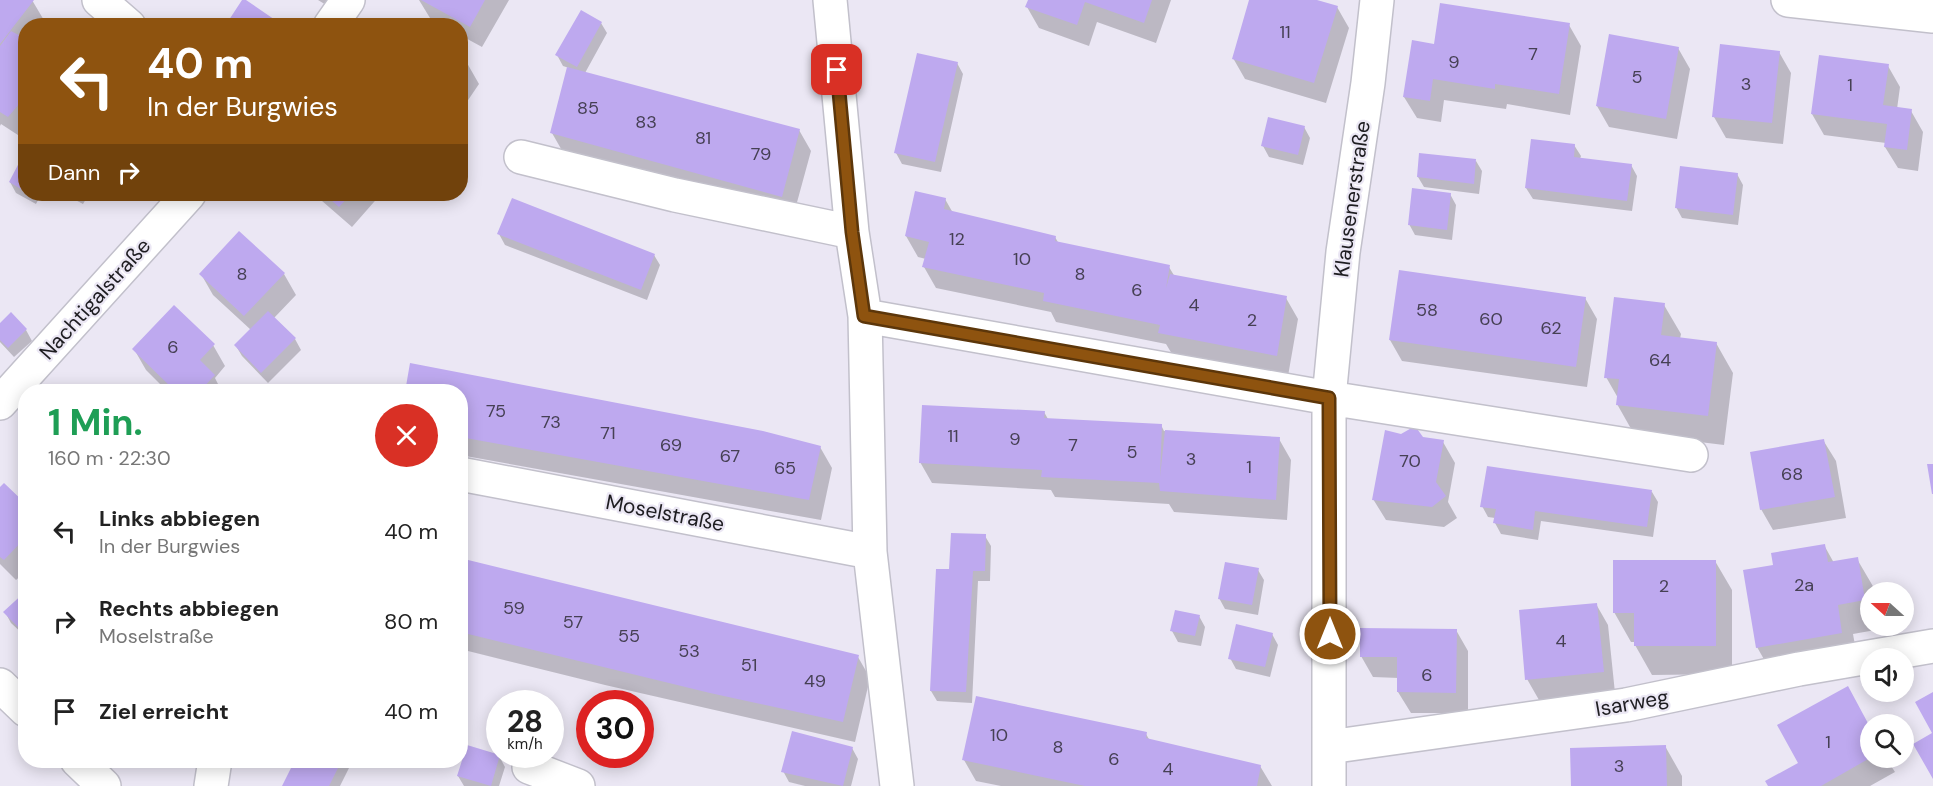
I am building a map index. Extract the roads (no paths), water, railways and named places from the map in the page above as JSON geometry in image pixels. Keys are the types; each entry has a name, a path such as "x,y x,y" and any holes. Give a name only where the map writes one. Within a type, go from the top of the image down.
{"street":[{"path":"99,0 120,18"},
{"path":"336,18 348,0"},
{"path":"830,0 852,232 864,316 870,552 897,786"},
{"name":"Klausenerstraße","path":"1329,786 1329,398 1344,252 1368,83 1377,0"},
{"path":"1788,0 1933,16"},
{"path":"521,157 675,195 852,232"},
{"name":"Nachtigalstraße","path":"0,403 183,201"},
{"path":"864,316 1329,398 1691,455"},
{"name":"Moselstraße","path":"468,476 870,552"},
{"name":"Isarweg","path":"1329,747 1626,705 1799,669 1933,646"},
{"path":"0,685 18,702"},
{"path":"86,768 104,786"},
{"path":"211,786 214,768"},
{"path":"534,768 578,786"}]}
